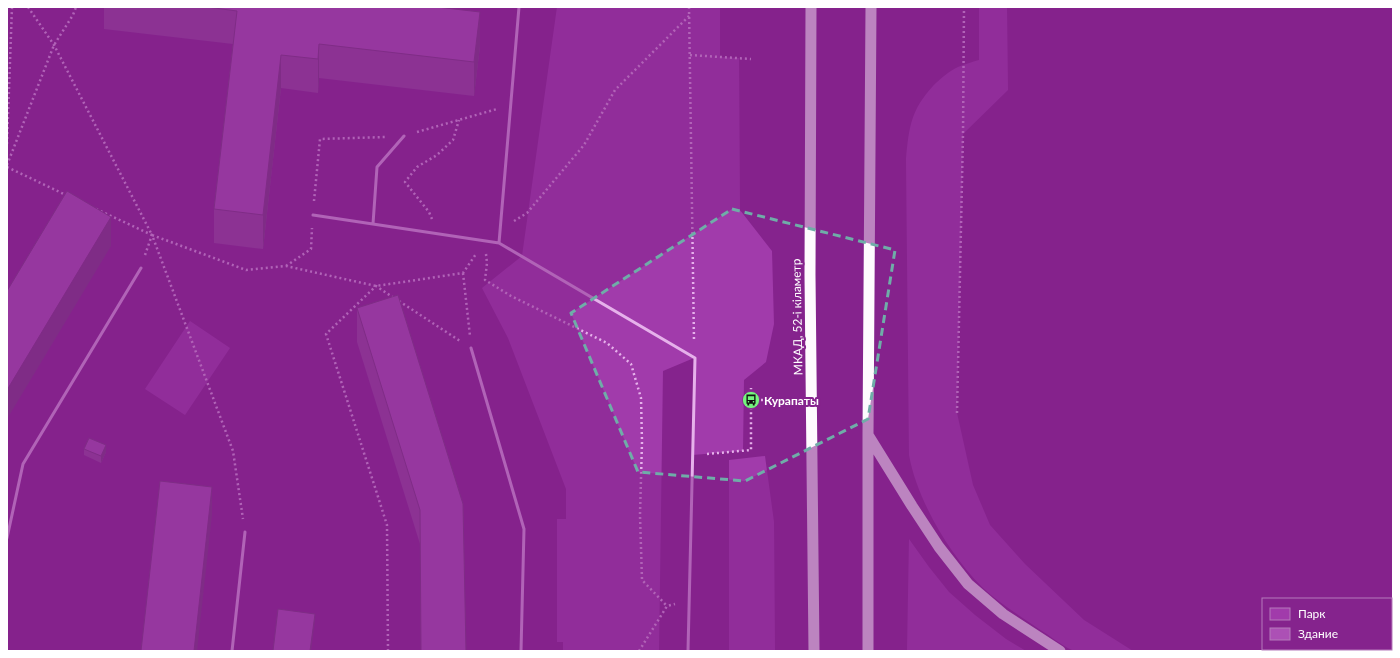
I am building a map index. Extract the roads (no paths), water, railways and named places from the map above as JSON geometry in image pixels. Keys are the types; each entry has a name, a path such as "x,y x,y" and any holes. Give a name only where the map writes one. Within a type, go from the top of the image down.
{"highway":[{"name":"МКАД, 52-і кіламетр","path":"811,7 810,275 814,651"},
{"path":"868,651 871,7"},
{"path":"868,434 939,547 968,584 1003,614 1060,651"}],"lane":[{"path":"500,243 519,7"},
{"path":"373,224 377,167 404,136"},
{"path":"313,215 484,242 500,243 694,358 688,651"},
{"path":"7,538 22,464 141,268"},
{"path":"471,348 524,529 521,651"},
{"path":"232,651 245,532"}],"place":[{"name":"Курапаты","path":"751,400"}]}
